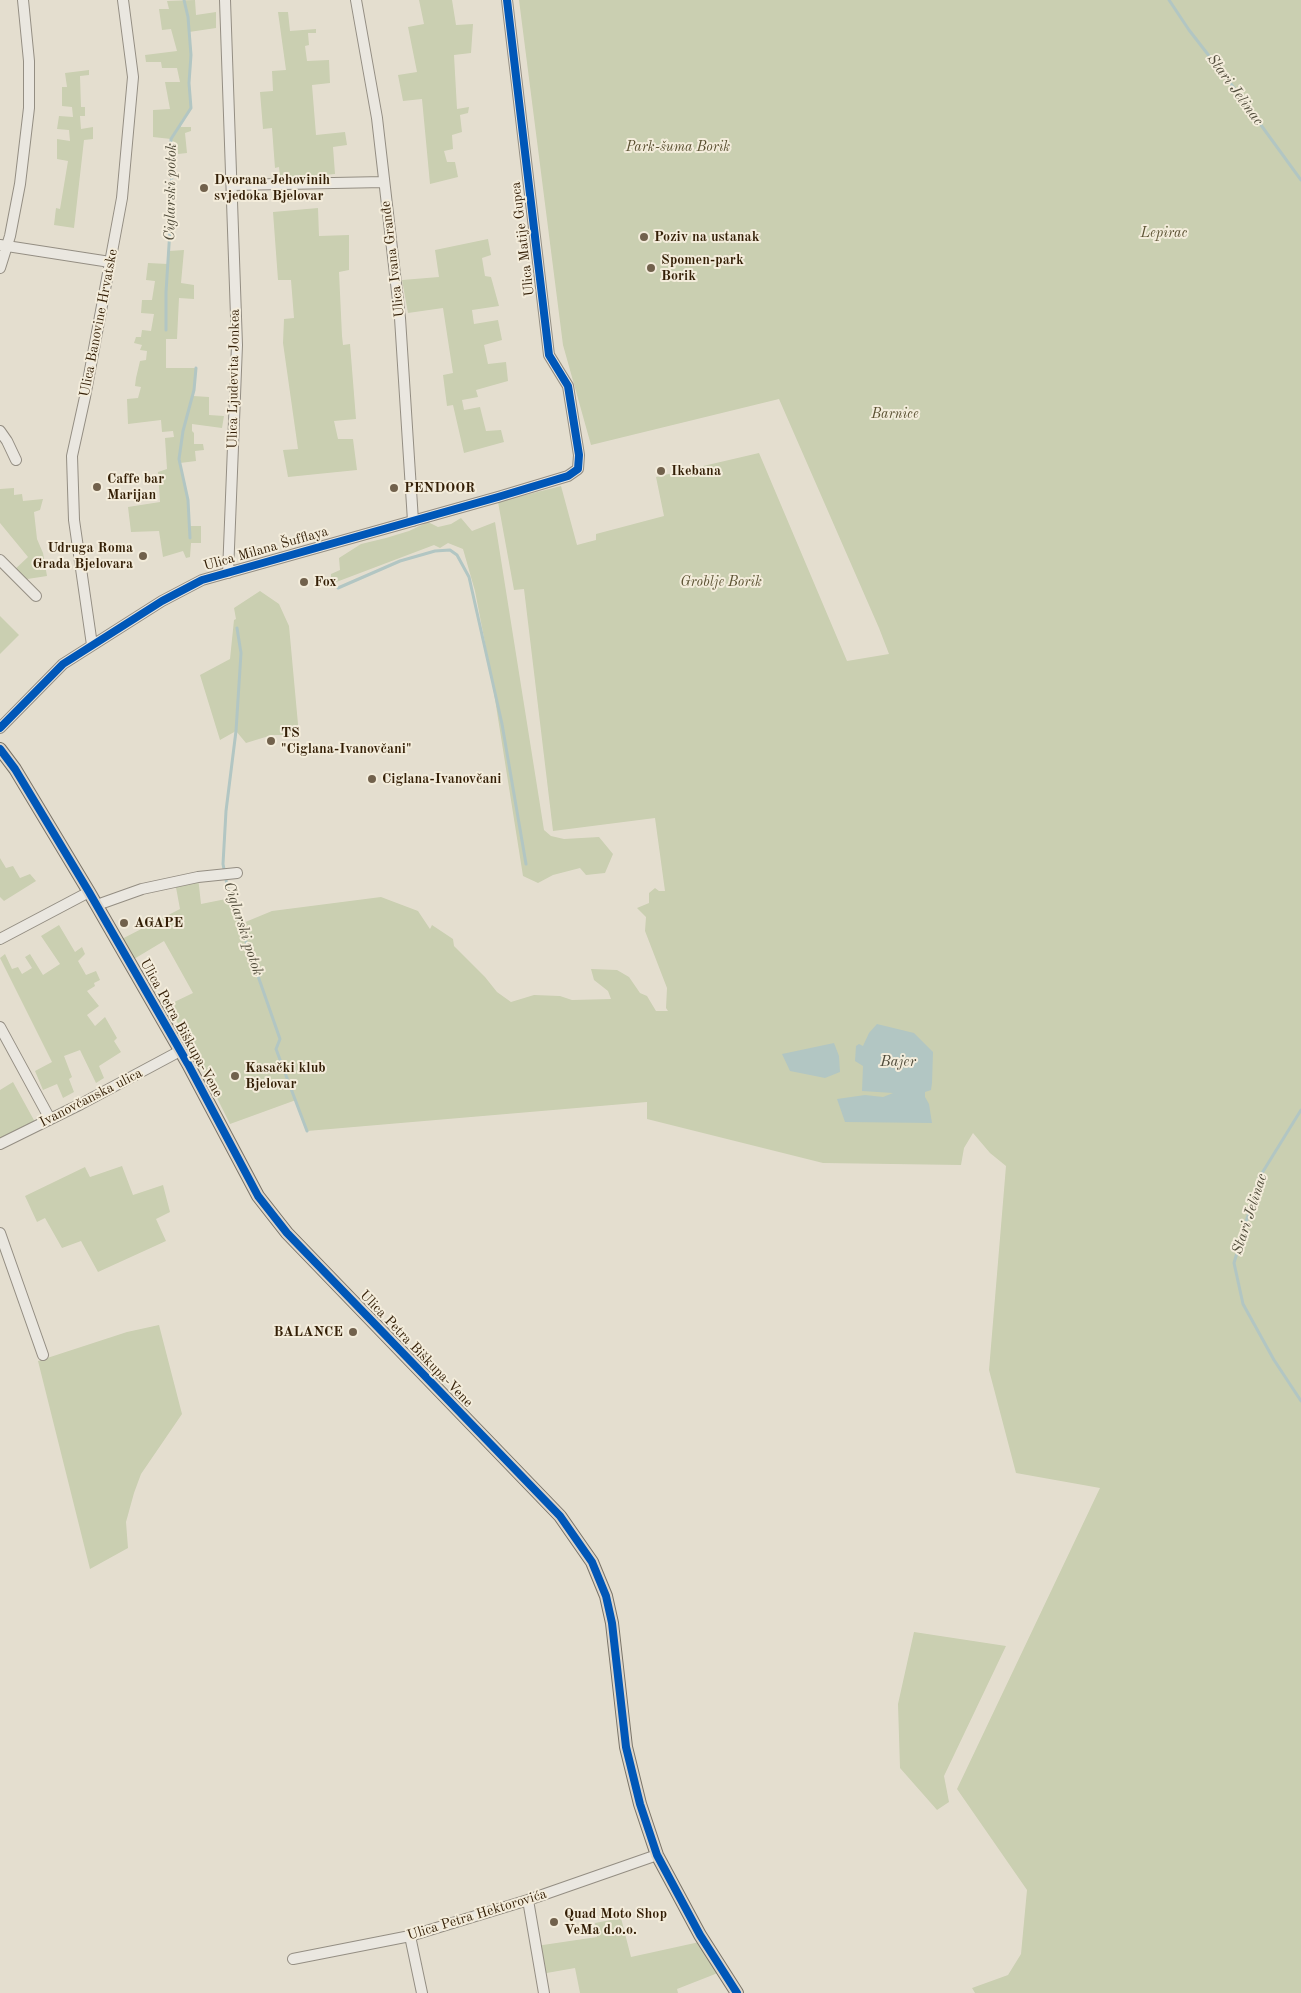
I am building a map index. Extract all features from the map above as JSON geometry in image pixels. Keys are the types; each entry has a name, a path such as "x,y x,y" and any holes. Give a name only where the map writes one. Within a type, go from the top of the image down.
{"main road":[{"name":"Ulica Petra Biškupa-Vene","path":"0,748 15,768 97,905 180,1051 258,1196 286,1234 560,1516 592,1562 606,1596 612,1622 626,1747 640,1804 657,1856 700,1935 736,1993"}],"street":[{"path":"0,268 20,184 29,108 29,61 23,0"},
{"name":"Ulica Banovine Hrvatske","path":"92,645 74,520 71,476 72,456 85,397 122,198 132,77 123,0"},
{"name":"Ulica Ljudevita Jonkea","path":"225,0 237,345 228,573"},
{"name":"Ulica Ivana Granđe","path":"356,0 377,118 400,318 413,521"},
{"name":"Ulica Matije Gupca","path":"507,0 549,355 568,386 579,455 578,469"},
{"path":"232,185 384,182"},
{"path":"4,245 110,262"},
{"path":"0,431 8,441 16,460"},
{"name":"Ulica Milana Šufflaya","path":"0,728 63,664 162,602 202,580 568,476 578,469"},
{"path":"0,560 36,596"},
{"path":"97,905 142,889 198,877 237,873"},
{"path":"0,939 89,892"},
{"path":"0,1027 50,1119"},
{"name":"Ivanovčanska ulica","path":"0,1144 180,1051"},
{"path":"0,1233 43,1355"},
{"name":"Ulica Petra Hektorovića","path":"293,1959 410,1936 528,1900 657,1856"},
{"path":"528,1900 544,1993"},
{"path":"410,1936 422,1993"}],"green space":[{"path":"195,0 196,15 216,12 216,28 189,32 191,108 181,121 181,127 191,127 191,131 185,133 187,153 178,154 178,150 170,149 171,139 153,137 153,110 170,109 165,82 180,82 177,68 162,68 161,62 146,62 145,55 177,51 171,29 162,30 159,9 169,9 167,1"},
{"path":"419,0 452,0 456,25 473,24 471,53 454,55 457,109 469,107 468,113 460,115 462,132 452,135 453,149 444,151 447,162 455,162 458,177 430,184 422,99 403,101 398,75 417,72 408,27 424,24"},
{"path":"519,0 1301,0 1301,1993 975,1993 972,1988 1008,1975 1021,1954 1027,1890 957,1789 1100,1488 1016,1473 989,1370 1006,1166 990,1153 973,1133 964,1148 961,1165 823,1163 647,1119 647,1102 307,1131 296,1100 230,1124 168,1005 193,993 164,941 129,962 118,941 180,909 175,882 198,877 201,904 231,898 243,923 272,911 381,897 418,911 430,929 432,925 453,939 454,946 497,992 511,1002 534,995 560,996 572,1000 611,999 608,991 594,980 591,969 617,970 629,977 640,993 647,996 656,1011 668,1011 666,1008 667,988 645,931 646,917 637,908 649,903 649,893 655,888 659,891 665,891 655,818 553,831 524,589 514,590 498,502 561,486 577,545 596,540 596,534 664,516 656,477 759,453 847,661 889,654 779,399 591,445 563,345"},
{"path":"278,12 288,12 290,31 316,29 316,33 308,33 309,45 305,46 307,61 329,60 330,83 312,85 316,135 345,132 347,145 333,147 335,174 280,179 279,167 275,168 272,128 263,129 260,92 273,91 272,71 286,70"},
{"path":"89,70 89,75 80,76 81,107 85,107 85,116 80,116 81,129 93,127 93,139 84,140 74,228 54,225 56,208 60,209 68,161 57,159 57,139 70,141 69,130 57,129 59,116 73,117 72,107 62,106 62,87 67,87 65,73"},
{"path":"318,208 319,236 349,235 349,270 339,272 343,345 350,344 356,419 334,421 338,439 353,439 357,470 288,477 283,450 298,449 283,343 284,319 294,318 291,280 278,280 273,212"},
{"path":"488,239 491,255 482,258 485,276 491,277 499,306 472,310 474,324 498,320 502,340 484,345 488,364 506,362 508,381 476,390 478,397 462,400 464,410 480,407 486,431 501,430 504,442 464,453 453,405 447,406 443,375 453,373 443,308 408,313 402,280 439,277 435,250"},
{"path":"184,250 181,283 194,285 194,299 179,298 177,339 166,339 166,368 196,368 193,396 209,397 209,415 224,416 222,428 192,424 194,444 203,444 204,450 195,451 196,461 180,463 188,500 189,526 201,526 201,543 191,543 190,557 186,558 183,551 163,557 159,531 131,532 128,507 160,502 158,472 167,469 165,438 174,437 173,431 162,432 161,420 128,424 127,399 138,398 141,387 135,386 136,378 140,361 146,360 147,351 140,350 142,345 134,343 136,337 141,337 142,330 151,331 154,314 141,313 142,300 152,300 155,281 146,280 148,263 168,264 169,251"},
{"path":"14,488 14,495 22,494 23,501 43,499 40,510 34,512 37,539 43,553 47,576 21,580 12,572 28,557 0,523 0,489"},
{"path":"461,518 472,531 495,522 544,830 551,836 564,839 599,837 613,854 605,873 586,875 580,868 553,875 538,883 523,876 491,674 475,591 463,549 448,543 440,548 434,545 331,584 331,574 340,570 339,558 361,544 409,531 428,522 438,527 451,524"},
{"path":"260,591 279,604 289,626 299,735 272,735 246,743 236,731 220,740 200,675 230,659 234,620 236,619 234,608"},
{"path":"0,616 19,635 0,654"},
{"path":"0,858 6,868 13,866 20,878 30,874 36,881 4,901 0,897"},
{"path":"59,925 75,952 82,947 85,954 78,961 86,975 96,971 100,980 94,983 95,986 87,991 99,1006 87,1015 95,1026 105,1017 117,1038 114,1041 121,1052 99,1066 104,1078 96,1083 80,1050 64,1056 72,1077 69,1079 74,1092 63,1098 57,1084 43,1090 35,1071 52,1062 0,958 5,954 12,969 18,967 22,974 32,968 25,957 30,954 43,975 60,964 41,936"},
{"path":"13,1082 35,1122 0,1139 0,1090"},
{"path":"122,1166 133,1195 163,1185 170,1212 156,1219 166,1241 98,1272 81,1241 62,1248 45,1218 37,1222 25,1196 85,1167 90,1177"},
{"path":"159,1325 182,1414 141,1474 126,1522 128,1548 90,1569 38,1361 127,1332"},
{"path":"914,1632 1006,1646 944,1776 949,1802 937,1810 900,1768 898,1704"},
{"path":"621,1918 631,1957 704,1941 723,1971 677,1989 678,1993 580,1993 575,1968 541,1974 536,1946 597,1937 595,1923"}],"water":[{"name":"Bajer","path":"877,1024 914,1033 933,1052 931,1090 925,1092 932,1123 845,1122 837,1099 865,1095 883,1097 893,1093 862,1091 863,1066 855,1061 856,1046 859,1044 863,1046 869,1033"},
{"path":"834,1043 839,1056 840,1072 825,1078 790,1071 782,1054"}],"waterway":[{"name":"Ciglarski potok","path":"166,330 166,292 172,198 171,139 191,108 189,83 191,55 188,17 184,0"},
{"name":"Stari Jelinac","path":"1169,0 1189,30 1301,180"},
{"name":"Ciglarski potok","path":"190,538 188,500 179,459 183,431 194,390 196,368"},
{"path":"338,588 400,561 435,551 450,550 457,555 469,577 502,724 526,864"},
{"name":"Ciglarski potok","path":"237,628 241,653 236,731 226,811 223,864 228,890 280,1039 276,1049 307,1131"},
{"name":"Stari Jelinac","path":"1301,1110 1259,1178 1234,1263 1243,1304 1274,1360 1301,1401"}],"cycle path":[{"path":"0,728 63,664 162,601 202,580 498,497 568,476 578,469 579,455 568,386 549,355 507,0"},
{"path":"0,749 15,769 89,892 188,1064 258,1196 287,1233 560,1516 592,1562 606,1596 612,1623 626,1747 640,1804 657,1855 700,1935 737,1993"}],"place":[{"name":"Dvorana Jehovinih svjedoka Bjelovar","path":"204,188"},
{"name":"Poziv na ustanak","path":"644,237"},
{"name":"Spomen-park Borik","path":"651,268"},
{"name":"Ikebana","path":"661,471"},
{"name":"Caffe bar Marijan","path":"97,487"},
{"name":"PENDOOR","path":"394,488"},
{"name":"Udruga Roma Grada Bjelovara","path":"143,556"},
{"name":"Fox","path":"304,582"},
{"name":"TS \"Ciglana-Ivanovčani\"","path":"271,741"},
{"name":"Ciglana-Ivanovčani","path":"372,779"},
{"name":"AGAPE","path":"124,923"},
{"name":"Kasački klub Bjelovar","path":"235,1076"},
{"name":"BALANCE","path":"353,1332"},
{"name":"Quad Moto Shop VeMa d.o.o.","path":"554,1922"}],"park label":[{"name":"Park-šuma Borik","path":"678,147"},
{"name":"Lepirac","path":"1164,233"},
{"name":"Barnice","path":"895,414"},
{"name":"Groblje Borik","path":"721,582"}]}
